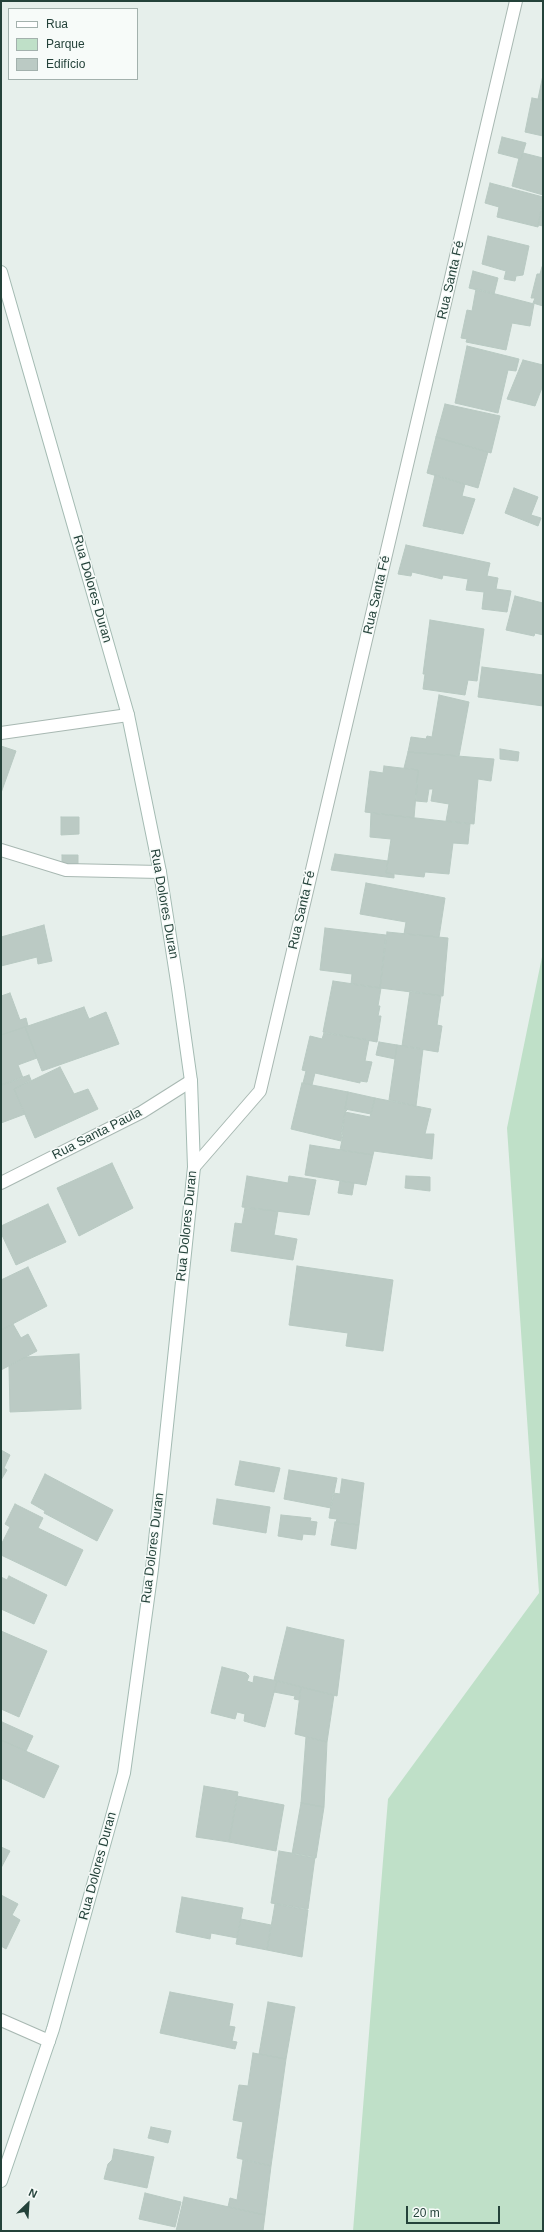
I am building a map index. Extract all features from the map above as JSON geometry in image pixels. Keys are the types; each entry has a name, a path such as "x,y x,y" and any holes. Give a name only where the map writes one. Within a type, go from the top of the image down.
{"street":[{"name":"Rua Santa Fé","path":"194,1167 260,1091 516,1"},
{"name":"Rua Dolores Duran","path":"1,272 128,715 160,872 191,1081 194,1167 152,1569 124,1773 49,2041 1,2181"},
{"path":"1,733 128,715"},
{"path":"1,850 66,870 160,872"},
{"name":"Rua Santa Paula","path":"1,1183 142,1112 191,1081"},
{"path":"1,2020 49,2041"}],"green space":[{"path":"543,952 543,2231 353,2231 388,1799 539,1593 507,1128"}],"building":[{"path":"543,75 543,100 538,99"},
{"path":"532,98 543,100 543,136 525,132"},
{"path":"502,137 526,143 521,159 498,153"},
{"path":"523,153 543,158 543,195 512,186 519,158 521,159"},
{"path":"490,183 543,197 538,227 497,217 499,207 485,203"},
{"path":"543,202 543,226 538,225"},
{"path":"488,236 529,246 523,275 516,276 515,281 504,279 506,271 482,264"},
{"path":"542,267 543,306 533,303 535,298 531,298 537,274 540,274"},
{"path":"473,271 498,278 494,294 469,288"},
{"path":"476,289 534,304 530,326 512,323 506,350 466,342 467,339 461,338 467,310 472,311"},
{"path":"467,346 519,359 516,371 508,370 498,413 455,403"},
{"path":"523,360 543,365 543,385 535,406 507,399"},
{"path":"445,404 500,416 491,453 436,437"},
{"path":"436,437 488,452 478,488 427,473"},
{"path":"435,475 465,484 462,496 475,499 463,534 423,526"},
{"path":"514,488 538,497 531,515 541,518 538,526 505,513"},
{"path":"406,545 490,563 487,576 498,578 496,589 511,591 507,612 482,609 484,592 466,590 468,579 443,575 442,579 412,572 411,576 398,574"},
{"path":"515,596 543,603 543,635 535,633 534,636 506,630"},
{"path":"430,620 484,629 477,681 468,680 465,695 423,689 425,674 423,674"},
{"path":"482,667 543,675 543,706 478,697"},
{"path":"439,695 469,702 459,756 408,752 411,737 426,739 427,736 432,737"},
{"path":"1,746 16,751 1,793"},
{"path":"500,749 519,752 518,761 500,759"},
{"path":"408,752 494,759 491,781 478,779 474,824 446,821 449,804 431,801 433,789 429,789 427,802 416,801 418,770 404,768"},
{"path":"384,766 418,770 414,818 365,812 370,771 383,773"},
{"path":"371,813 470,824 468,844 453,843 449,874 425,872 424,877 386,873 391,839 370,837"},
{"path":"61,817 79,817 79,834 61,835"},
{"path":"335,854 388,861 386,873 394,874 394,878 331,870"},
{"path":"62,855 78,855 78,866 62,866"},
{"path":"366,883 445,898 439,937 404,934 406,922 360,914"},
{"path":"44,925 52,961 38,964 37,957 1,966 1,937"},
{"path":"325,928 386,935 380,988 351,984 352,974 320,970"},
{"path":"387,932 448,938 443,996 380,988"},
{"path":"333,981 381,988 378,1016 381,1016 377,1042 323,1032"},
{"path":"410,991 441,996 437,1025 442,1026 438,1052 402,1046"},
{"path":"10,993 20,1020 26,1018 28,1026 1,1035 1,996"},
{"path":"84,1007 89,1019 106,1012 119,1044 42,1071 25,1027"},
{"path":"25,1027 37,1058 18,1065 23,1078 1,1085 1,1035"},
{"path":"324,1033 369,1040 365,1061 372,1062 367,1082 360,1081 360,1083 315,1073 312,1085 303,1083 306,1071 302,1070 310,1036 322,1039"},
{"path":"379,1042 397,1045 395,1059 376,1055"},
{"path":"397,1045 423,1049 416,1106 389,1100"},
{"path":"60,1067 74,1094 88,1089 98,1109 35,1138 14,1089"},
{"path":"29,1075 31,1080 14,1089 25,1114 1,1123 1,1085"},
{"path":"302,1083 348,1092 345,1109 348,1109 345,1112 341,1141 291,1129"},
{"path":"348,1092 375,1098 371,1114 345,1109"},
{"path":"375,1098 431,1109 425,1134 434,1134 432,1159 374,1151 373,1155 340,1150 345,1112 370,1117"},
{"path":"310,1145 373,1155 366,1185 305,1175"},
{"path":"112,1163 133,1208 79,1236 57,1188"},
{"path":"247,1176 288,1183 289,1176 316,1180 309,1215 242,1207"},
{"path":"406,1176 430,1177 430,1191 405,1188"},
{"path":"340,1181 354,1183 352,1195 338,1193"},
{"path":"48,1204 66,1242 16,1265 1,1233 1,1226"},
{"path":"245,1208 278,1211 274,1235 297,1239 293,1260 231,1251 235,1223 242,1224"},
{"path":"297,1266 393,1280 383,1351 346,1346 348,1333 289,1325"},
{"path":"28,1267 47,1306 1,1330 1,1280"},
{"path":"13,1324 21,1338 28,1334 37,1351 1,1370 1,1330"},
{"path":"79,1354 81,1409 10,1412 9,1366 26,1357"},
{"path":"1,1450 10,1455 4,1468 7,1470 1,1480"},
{"path":"240,1461 280,1468 274,1492 235,1485"},
{"path":"289,1470 337,1478 331,1508 284,1499"},
{"path":"45,1474 113,1510 97,1541 44,1513 45,1511 31,1503"},
{"path":"342,1479 364,1483 359,1525 336,1522 337,1519 329,1518 333,1493 340,1494"},
{"path":"217,1499 270,1507 266,1533 213,1524"},
{"path":"15,1504 43,1518 38,1528 83,1550 66,1586 1,1555 1,1545 10,1527 5,1524"},
{"path":"281,1515 311,1518 310,1521 317,1522 315,1535 303,1534 302,1540 278,1536"},
{"path":"335,1522 359,1525 356,1549 331,1545"},
{"path":"9,1576 47,1595 34,1624 1,1609 1,1577 7,1580"},
{"path":"287,1627 344,1640 337,1696 274,1680"},
{"path":"1,1631 47,1651 19,1717 1,1709"},
{"path":"222,1667 246,1673 249,1676 247,1681 253,1683 254,1676 277,1681 265,1727 244,1721 245,1714 237,1712 235,1719 211,1713"},
{"path":"277,1681 301,1687 299,1700 294,1699 295,1696 274,1692"},
{"path":"301,1687 334,1695 327,1742 295,1734"},
{"path":"2,1722 33,1736 26,1751 1,1740"},
{"path":"306,1737 327,1742 324,1807 301,1803"},
{"path":"1,1740 59,1766 44,1798 1,1778"},
{"path":"204,1786 238,1792 229,1842 196,1837"},
{"path":"237,1796 284,1805 276,1851 229,1842"},
{"path":"301,1803 324,1807 316,1858 292,1854"},
{"path":"1,1847 10,1851 1,1868"},
{"path":"279,1851 315,1857 308,1909 271,1903"},
{"path":"1,1895 18,1904 12,1915 20,1920 6,1949 1,1946"},
{"path":"182,1897 243,1908 237,1938 211,1933 210,1939 176,1932"},
{"path":"275,1904 308,1910 302,1957 267,1950"},
{"path":"241,1919 271,1925 267,1950 236,1944"},
{"path":"170,1992 233,2004 229,2026 235,2027 232,2041 237,2042 235,2049 160,2033"},
{"path":"268,2002 295,2007 286,2059 259,2054"},
{"path":"253,2053 286,2059 271,2166 237,2158 243,2122 233,2120 239,2085 248,2086"},
{"path":"151,2127 171,2131 168,2143 148,2138"},
{"path":"114,2149 154,2157 147,2188 104,2179 108,2164 112,2160"},
{"path":"243,2160 271,2166 265,2215 228,2207 230,2198 237,2200"},
{"path":"145,2193 181,2202 175,2227 139,2219"},
{"path":"184,2197 265,2215 263,2231 176,2231"}]}
